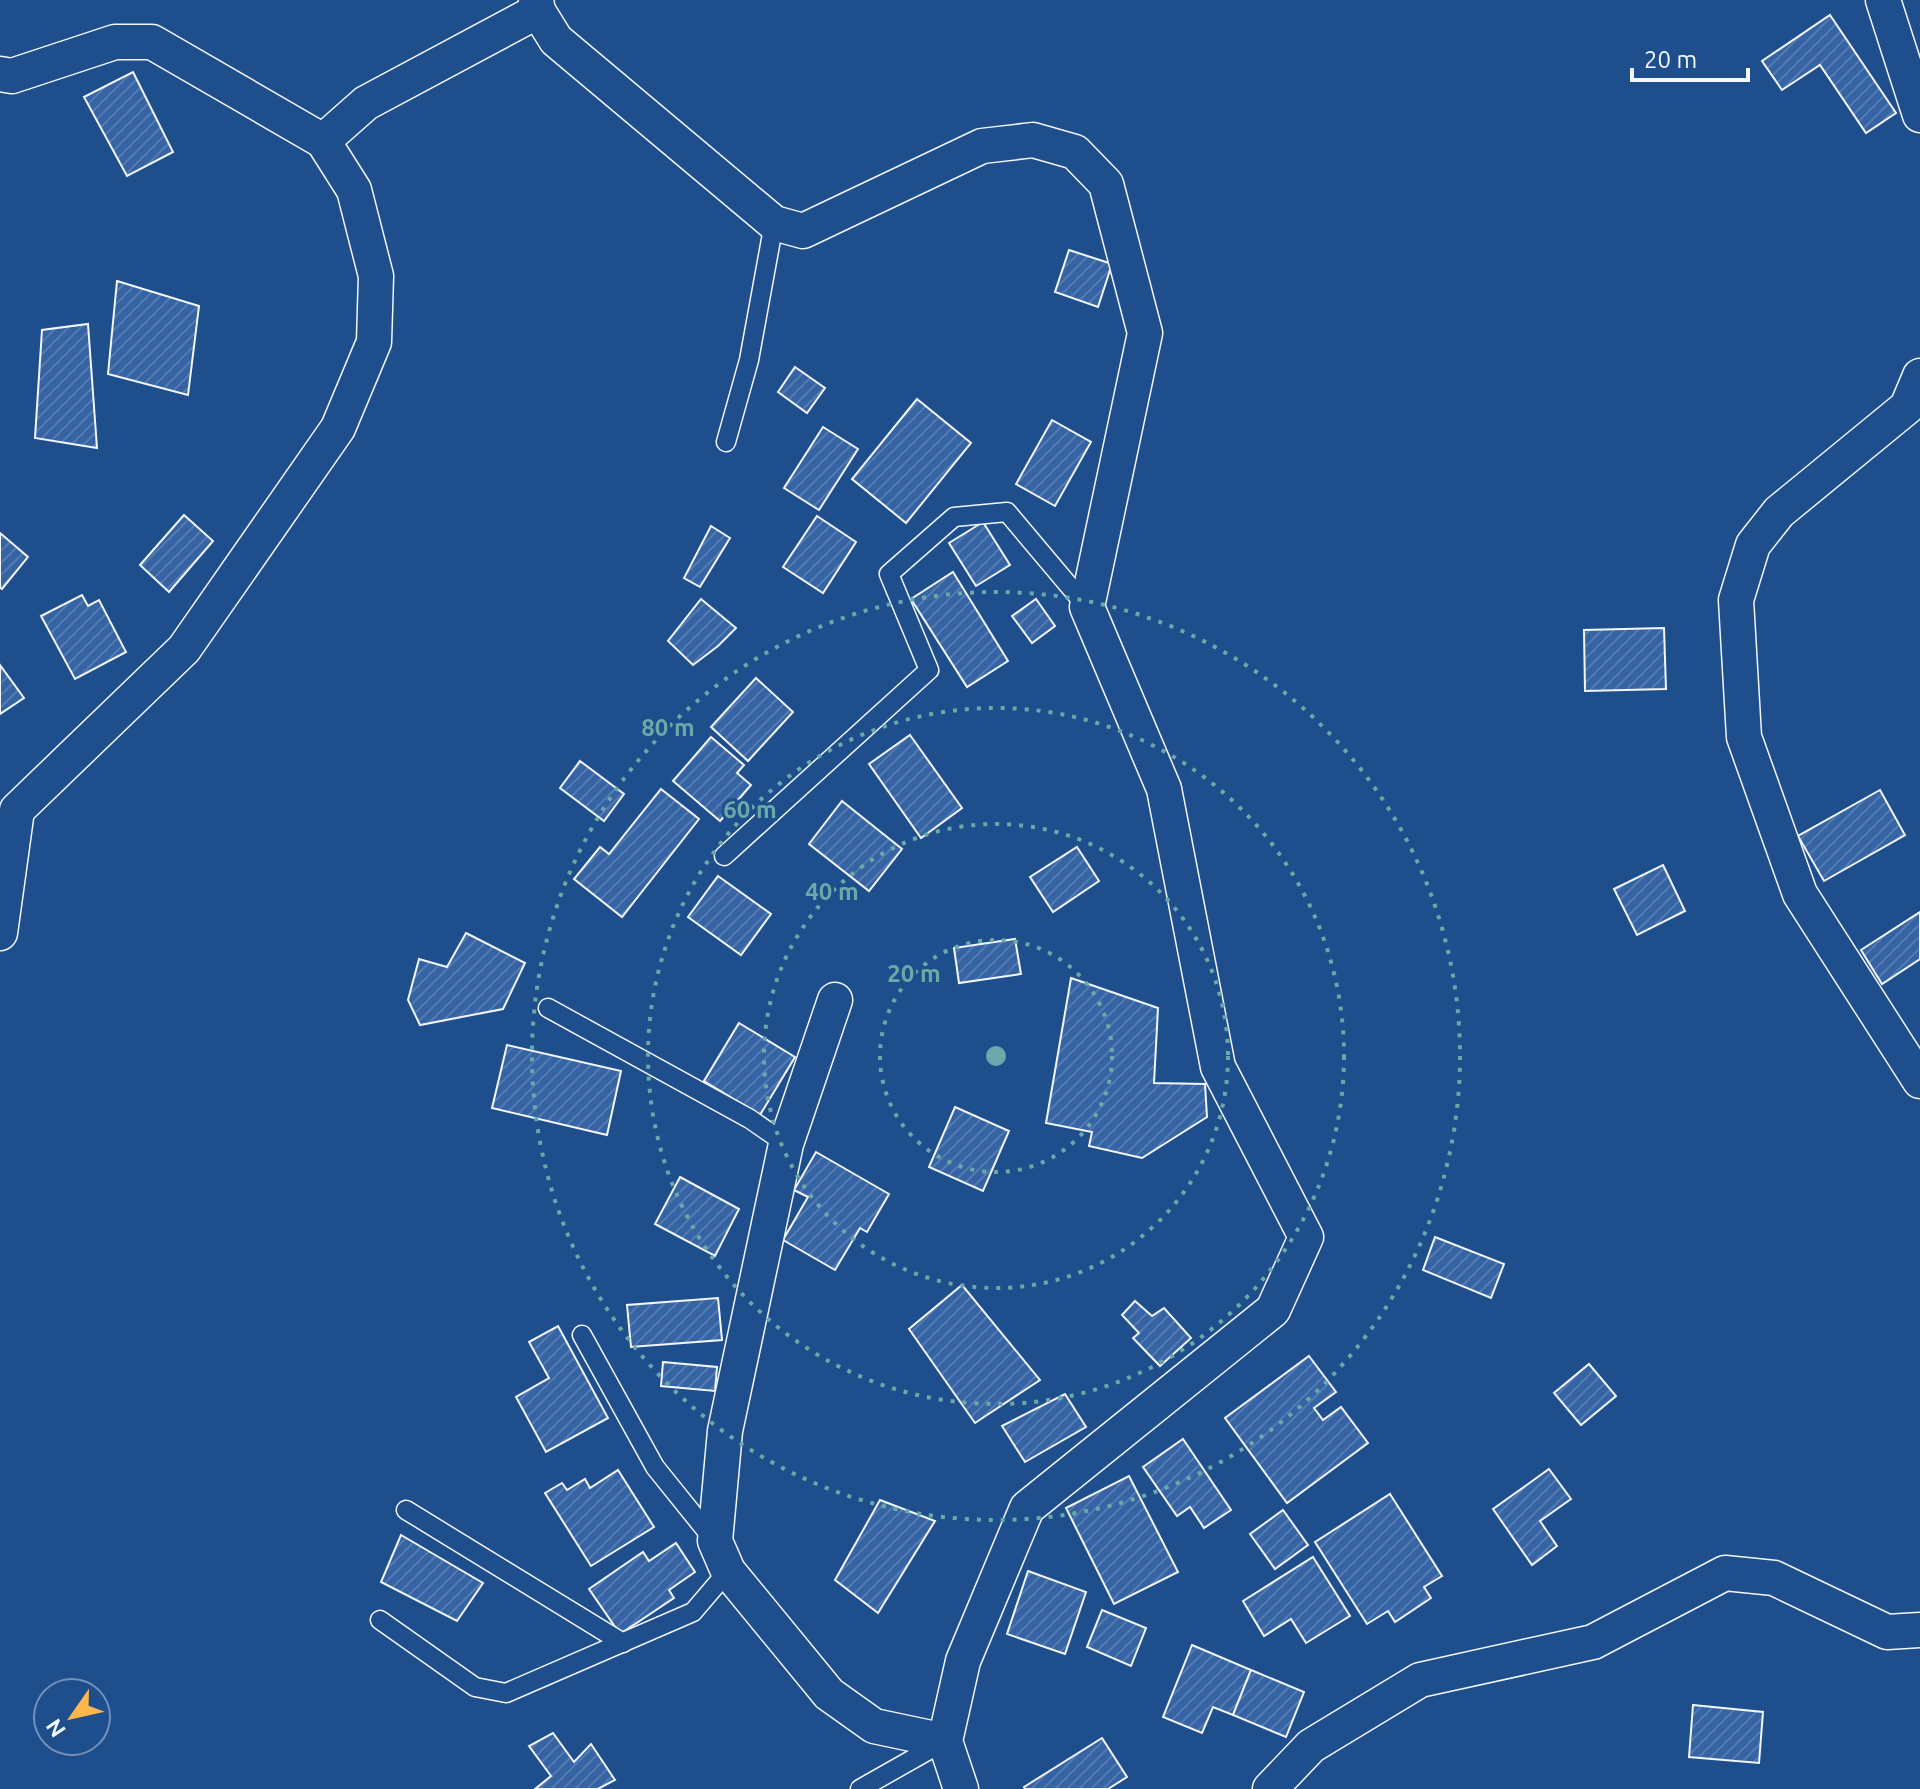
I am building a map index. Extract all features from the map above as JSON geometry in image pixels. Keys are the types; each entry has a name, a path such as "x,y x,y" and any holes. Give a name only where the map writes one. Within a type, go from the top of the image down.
{"street":[{"path":"1883,0 1920,115"},
{"path":"323,141 366,103 537,6 556,40 774,223 803,231 982,146 1033,140 1075,152 1106,184 1145,333 1087,607 1164,789 1218,1067 1306,1237 1273,1310 1027,1508 963,1661 945,1741 961,1789"},
{"path":"0,74 12,76 115,42 152,42 323,141 354,190 376,276 374,342 338,428 184,649 17,810 0,933"},
{"path":"1920,376 1907,407 1779,512 1753,545 1736,600 1744,737 1800,894 1920,1081"},
{"path":"835,1000 786,1144 725,1431 722,1556 829,1694 874,1726 945,1741"},
{"path":"1270,1789 1311,1746 1420,1680 1593,1642 1725,1573 1774,1578 1887,1632 1920,1630"}],"lane":[{"path":"726,442 749,360 774,223"},
{"path":"724,856 929,670 889,574 954,517 1007,512 1087,607"},
{"path":"548,1008 750,1119 786,1144"},
{"path":"380,1620 475,1687 506,1693 693,1612 722,1556 655,1467 582,1335"},
{"path":"406,1510 623,1643"},
{"path":"860,1789 945,1741"}],"building":[{"path":"1830,15 1896,113 1866,133 1820,65 1782,90 1762,61"},
{"path":"133,72 173,152 127,176 84,97"},
{"path":"1069,250 1112,264 1098,307 1055,292"},
{"path":"117,281 199,306 188,395 108,374"},
{"path":"88,324 97,448 35,438 42,330"},
{"path":"795,367 825,388 807,413 778,392"},
{"path":"917,399 971,443 906,523 852,479"},
{"path":"1052,420 1091,442 1055,506 1016,484"},
{"path":"823,427 858,449 819,510 784,488"},
{"path":"184,515 213,541 169,592 140,565"},
{"path":"817,516 856,542 823,593 783,567"},
{"path":"983,522 1010,565 976,586 949,543"},
{"path":"711,526 730,538 700,587 684,578"},
{"path":"0,533 28,557 2,589 0,588"},
{"path":"953,572 1008,661 967,687 911,599"},
{"path":"82,595 88,606 99,600 126,652 75,679 41,616"},
{"path":"701,599 736,628 693,665 668,641"},
{"path":"1036,599 1055,626 1032,643 1012,616"},
{"path":"1664,628 1666,689 1585,691 1584,630"},
{"path":"0,665 24,698 0,714"},
{"path":"756,678 793,712 748,761 711,727"},
{"path":"910,735 962,808 921,838 869,764"},
{"path":"711,737 744,765 737,773 751,785 720,821 673,781"},
{"path":"580,761 624,794 604,821 560,788"},
{"path":"661,789 699,819 622,917 574,879 600,847 609,854"},
{"path":"1880,790 1905,835 1824,881 1798,836"},
{"path":"842,801 902,849 869,891 809,844"},
{"path":"1077,847 1099,881 1053,912 1030,877"},
{"path":"1663,865 1685,911 1637,935 1614,889"},
{"path":"718,876 771,914 741,955 688,917"},
{"path":"1920,912 1920,959 1882,984 1861,950"},
{"path":"466,933 525,963 503,1009 420,1025 408,1000 419,959 447,967"},
{"path":"1015,939 1021,974 959,983 954,948"},
{"path":"1071,978 1158,1008 1154,1083 1205,1084 1207,1117 1142,1158 1089,1146 1092,1132 1046,1123"},
{"path":"739,1023 795,1057 760,1115 704,1081"},
{"path":"507,1045 621,1071 607,1135 492,1108"},
{"path":"955,1107 1009,1131 983,1191 929,1167"},
{"path":"816,1152 889,1194 867,1232 860,1228 835,1270 783,1240 808,1197 794,1190"},
{"path":"680,1177 739,1209 715,1256 655,1224"},
{"path":"1435,1237 1504,1264 1491,1298 1423,1270"},
{"path":"962,1285 1040,1380 975,1423 909,1329"},
{"path":"718,1298 722,1340 631,1347 627,1305"},
{"path":"1135,1301 1152,1316 1164,1308 1191,1338 1160,1366 1133,1338 1139,1333 1122,1315"},
{"path":"558,1326 608,1418 546,1452 516,1397 549,1378 529,1342"},
{"path":"1309,1356 1336,1392 1314,1408 1323,1420 1341,1407 1368,1443 1287,1503 1225,1418"},
{"path":"663,1362 717,1367 715,1391 661,1386"},
{"path":"1589,1364 1616,1396 1581,1425 1554,1393"},
{"path":"1065,1394 1086,1427 1025,1462 1002,1426"},
{"path":"1183,1439 1231,1510 1204,1528 1190,1507 1177,1516 1143,1467"},
{"path":"1549,1469 1571,1499 1540,1521 1557,1546 1532,1565 1493,1509"},
{"path":"618,1470 654,1527 591,1566 545,1493 562,1483 567,1490 585,1479 590,1488"},
{"path":"1129,1476 1178,1572 1114,1604 1066,1508"},
{"path":"1390,1494 1442,1576 1424,1587 1431,1598 1395,1622 1388,1611 1367,1624 1315,1542"},
{"path":"880,1500 935,1521 878,1613 835,1580"},
{"path":"1283,1510 1308,1545 1275,1569 1250,1534"},
{"path":"401,1535 483,1583 457,1621 381,1582"},
{"path":"676,1543 695,1572 669,1590 674,1598 620,1634 589,1589 643,1552 649,1561"},
{"path":"1313,1557 1350,1616 1306,1643 1291,1619 1264,1636 1243,1601"},
{"path":"1028,1571 1086,1592 1065,1654 1007,1634"},
{"path":"1102,1610 1146,1628 1131,1666 1087,1647"},
{"path":"1192,1645 1251,1670 1233,1715 1213,1707 1202,1733 1163,1717"},
{"path":"1251,1670 1304,1692 1286,1737 1233,1715"},
{"path":"1693,1705 1763,1712 1759,1763 1689,1757"},
{"path":"553,1733 574,1762 591,1744 615,1780 598,1789 535,1789 551,1776 529,1746"},
{"path":"1102,1738 1127,1777 1108,1789 1025,1789 1024,1787"}]}
